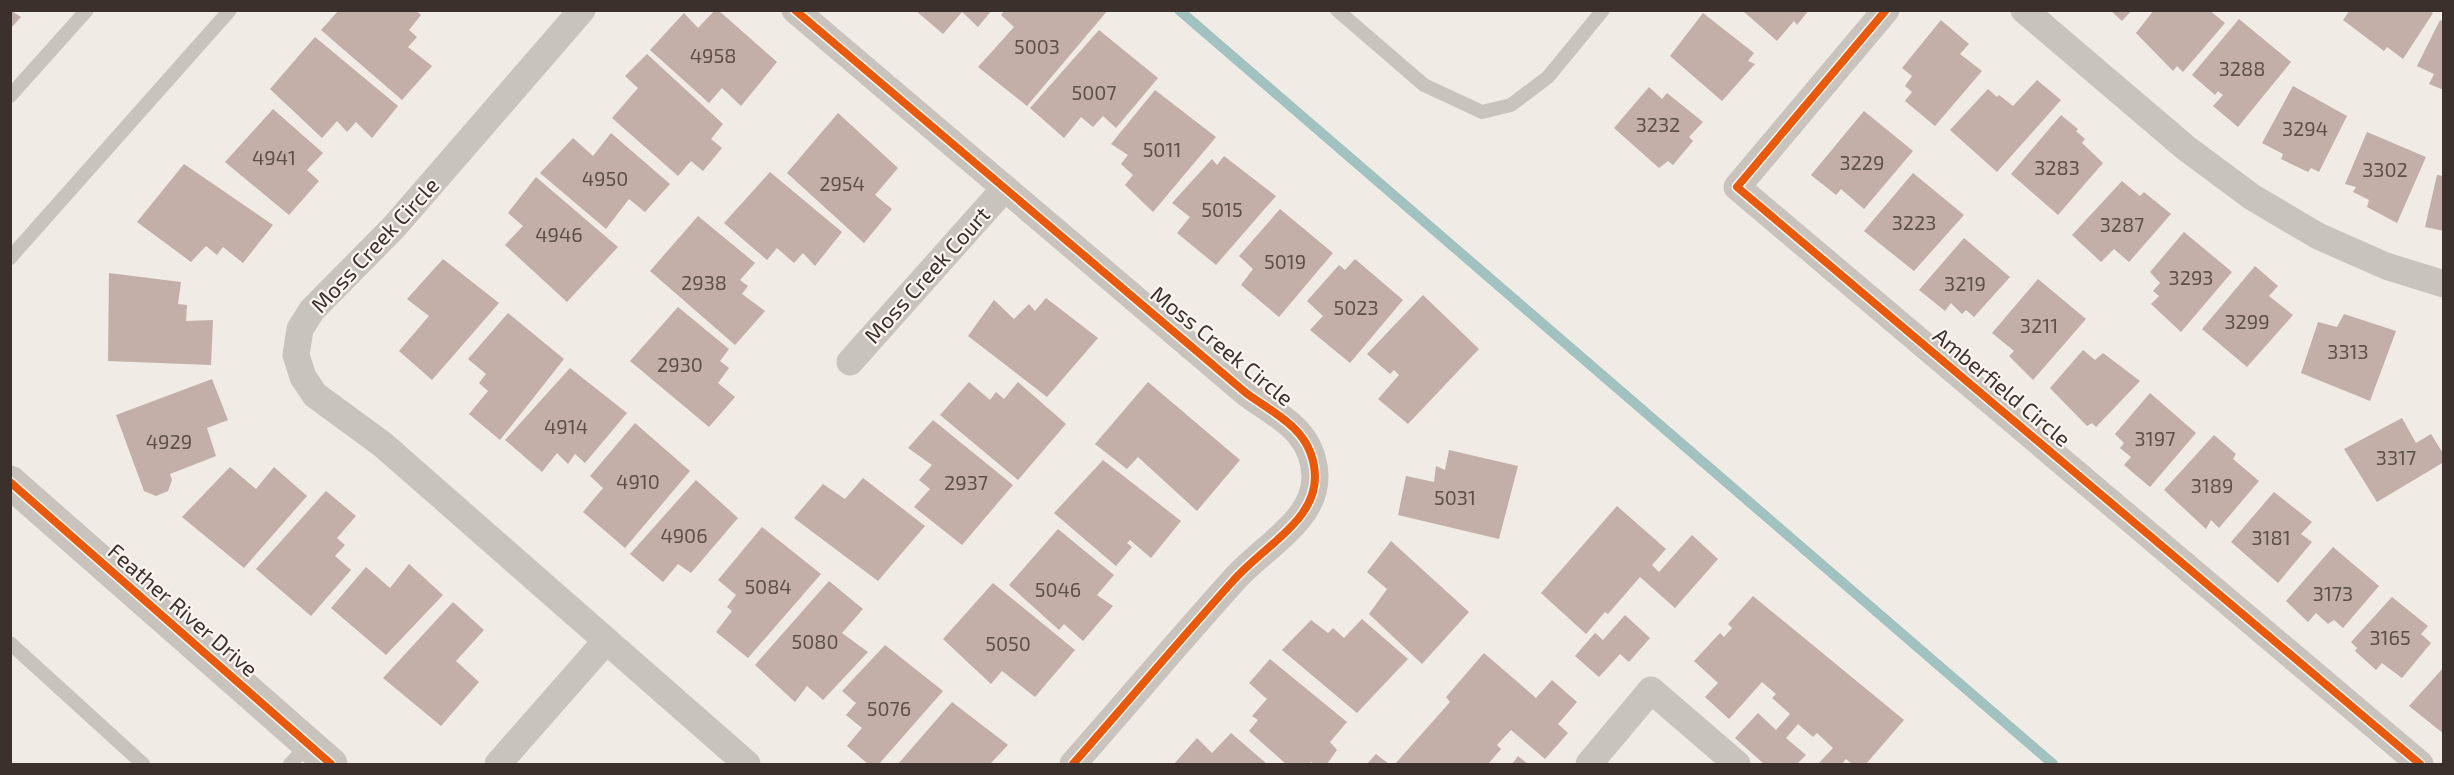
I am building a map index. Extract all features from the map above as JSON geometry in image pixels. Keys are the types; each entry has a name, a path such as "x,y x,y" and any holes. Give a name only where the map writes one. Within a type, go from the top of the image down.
{"street":[{"name":"Moss Creek Circle","path":"582,10 394,227 312,310 300,329 297,355 303,377 315,395 382,444 747,765"},
{"name":"Moss Creek Circle","path":"795,10 1246,393 1294,427 1303,436 1313,457 1315,480 1310,501 1298,519 1234,579 1073,765"},
{"name":"Amberfield Circle","path":"1886,10 1737,187 2420,765"},
{"path":"2024,10 2186,148 2252,198 2318,236 2386,266 2444,284"},
{"name":"Moss Creek Court","path":"850,362 1005,188"},
{"name":"Feather River Drive","path":"10,482 310,758"},
{"path":"498,765 606,641"},
{"path":"1591,764 1651,690 1737,765"}],"lane":[{"path":"10,96 87,10"},
{"path":"10,258 230,10"},
{"path":"1337,10 1424,85 1482,112 1511,105 1548,77 1603,10"},
{"path":"10,643 143,765"}],"building":[{"path":"10,10 21,17 10,29"},
{"path":"339,10 415,10 421,15 409,30 417,37 408,47 432,66 402,100 321,30"},
{"path":"715,10 718,10 777,62 741,106 722,88 709,103 650,50 684,13 698,28"},
{"path":"915,10 992,10 978,27 962,12 943,34"},
{"path":"1005,10 1108,10 1027,106 978,67 1014,27 1001,15"},
{"path":"1742,10 1809,10 1797,25 1794,21 1777,41"},
{"path":"2110,10 2132,10 2122,21"},
{"path":"2154,10 2209,10 2225,23 2183,72 2177,66 2173,71 2136,33"},
{"path":"2350,10 2429,10 2433,13 2403,59 2387,47 2384,51 2343,20"},
{"path":"1703,13 1754,53 1748,61 1755,64 1722,101 1670,56"},
{"path":"2239,19 2291,62 2238,127 2213,106 2223,95 2218,91 2215,95 2192,75"},
{"path":"1941,20 1969,44 1960,54 1982,71 1935,126 1905,101 1912,92 1905,86 1912,76 1902,68"},
{"path":"2440,20 2444,22 2444,90 2429,84 2434,74 2417,66"},
{"path":"1099,30 1158,78 1116,128 1103,116 1093,127 1081,117 1064,138 1030,108"},
{"path":"315,37 398,106 372,138 356,122 347,132 337,121 322,138 270,89"},
{"path":"647,54 723,124 711,139 722,148 703,171 691,161 678,176 612,118 638,88 625,76"},
{"path":"2037,80 2061,100 1997,172 1950,130 1988,89 2013,106"},
{"path":"2293,86 2347,116 2319,172 2311,168 2308,172 2281,159 2283,154 2262,143"},
{"path":"1649,87 1662,99 1667,93 1703,122 1689,137 1693,141 1673,165 1668,161 1659,168 1614,128"},
{"path":"1155,90 1216,137 1153,212 1125,185 1133,175 1121,164 1128,155 1111,144"},
{"path":"273,109 323,153 307,170 319,181 289,215 225,162"},
{"path":"1864,111 1913,151 1864,209 1841,189 1836,195 1811,175"},
{"path":"838,113 898,168 875,195 892,209 864,243 787,173"},
{"path":"2061,115 2078,129 2076,131 2085,139 2082,143 2103,163 2058,215 2011,174"},
{"path":"2367,132 2426,157 2397,223 2367,207 2369,200 2353,192 2356,187 2345,184"},
{"path":"611,133 670,184 645,212 629,199 606,229 540,173 573,138 593,156"},
{"path":"1224,156 1276,196 1216,265 1177,233 1190,217 1172,203 1212,159 1217,165"},
{"path":"184,164 273,225 243,263 223,247 217,255 206,246 191,262 137,222"},
{"path":"770,172 842,232 815,266 803,253 794,263 777,248 767,260 724,223"},
{"path":"1913,173 1964,215 1914,271 1864,231"},
{"path":"2437,175 2444,176 2444,231 2425,227"},
{"path":"536,177 618,247 567,302 505,245 523,226 508,213"},
{"path":"2122,181 2140,196 2144,192 2171,214 2129,262 2114,249 2101,262 2072,235"},
{"path":"1280,209 1333,253 1279,317 1241,285 1253,269 1239,256"},
{"path":"698,216 755,263 740,280 748,286 742,294 765,311 735,345 650,271"},
{"path":"2184,232 2232,272 2181,332 2151,304 2159,296 2153,291 2160,283 2150,272"},
{"path":"1964,238 2010,277 1974,317 1966,310 1962,314 1951,303 1945,311 1919,290"},
{"path":"443,259 499,303 432,380 399,351 429,316 407,299"},
{"path":"1355,259 1403,300 1350,363 1310,330 1323,316 1307,301 1339,265 1345,270"},
{"path":"2255,266 2278,286 2269,296 2293,315 2247,367 2202,329"},
{"path":"109,273 181,282 178,304 187,305 186,321 213,320 211,365 108,361"},
{"path":"2038,279 2086,319 2033,380 2009,356 2014,351 1992,333"},
{"path":"1423,295 1479,349 1408,424 1378,399 1399,375 1394,370 1390,374 1367,354"},
{"path":"1046,298 1098,338 1047,397 968,336 994,300 1014,319 1029,304 1035,311"},
{"path":"678,307 729,349 720,361 729,368 718,383 735,397 709,427 630,361"},
{"path":"508,313 564,359 500,440 469,414 488,391 479,383 486,374 468,359"},
{"path":"2344,314 2396,331 2370,401 2301,373 2318,322 2337,327"},
{"path":"2083,350 2095,360 2103,353 2140,381 2096,427 2092,423 2087,426 2050,388"},
{"path":"570,368 627,413 585,463 575,454 568,464 557,453 542,472 505,440"},
{"path":"212,379 228,420 207,428 216,456 170,474 172,480 168,491 156,496 144,491 116,415"},
{"path":"969,382 990,400 996,392 1004,399 1018,382 1066,424 1018,480 940,415"},
{"path":"1148,382 1240,460 1197,511 1138,457 1127,469 1095,444"},
{"path":"2150,393 2196,433 2150,487 2124,465 2131,457 2120,448 2124,443 2115,434"},
{"path":"2402,418 2416,443 2431,434 2444,455 2444,462 2377,502 2344,449"},
{"path":"933,420 1013,485 962,545 914,507 930,489 919,480 932,465 908,448"},
{"path":"635,423 690,471 625,548 583,512 603,488 590,476"},
{"path":"2214,435 2236,454 2233,459 2259,481 2219,528 2211,520 2206,529 2164,490"},
{"path":"1449,450 1518,466 1499,539 1398,515 1406,476 1434,482 1436,466 1445,470"},
{"path":"1103,460 1181,521 1151,558 1130,540 1127,543 1132,547 1116,566 1054,513"},
{"path":"230,467 256,489 274,467 307,496 244,568 182,517"},
{"path":"863,478 925,526 878,581 794,518 823,484 845,499"},
{"path":"696,480 738,518 691,573 678,564 663,582 630,554"},
{"path":"326,491 356,516 337,538 345,545 335,556 351,570 311,616 256,569"},
{"path":"2274,492 2312,522 2301,534 2312,542 2278,583 2231,542"},
{"path":"1617,506 1666,549 1652,565 1659,572 1692,535 1718,559 1675,608 1640,577 1608,614 1605,612 1586,634 1541,593"},
{"path":"762,527 821,574 748,658 716,632 732,611 727,607 736,595 718,580"},
{"path":"1058,529 1114,575 1097,595 1113,606 1083,641 1064,624 1059,630 1009,585"},
{"path":"1391,541 1469,612 1422,664 1369,614 1387,589 1367,572"},
{"path":"2333,547 2379,586 2343,628 2334,620 2328,624 2316,613 2308,622 2286,601"},
{"path":"409,564 443,595 386,655 331,608 366,567 390,588"},
{"path":"829,581 863,609 842,633 868,652 823,700 807,686 795,702 755,665"},
{"path":"993,583 1075,650 1035,697 1002,671 991,684 943,639"},
{"path":"1753,596 1904,720 1866,764 1852,764 1846,759 1842,764 1818,764 1833,748 1817,733 1813,737 1798,724 1786,738 1806,755 1797,764 1764,764 1735,738 1758,713 1776,730 1790,714 1772,698 1776,694 1762,682 1729,719 1705,697 1718,683 1694,661 1720,633 1724,637 1732,628 1728,624"},
{"path":"2392,597 2428,626 2421,634 2431,643 2402,678 2382,663 2376,670 2355,651 2357,648 2351,642"},
{"path":"453,602 484,630 456,661 479,682 441,726 383,678"},
{"path":"1625,615 1650,638 1629,662 1620,654 1599,677 1575,656 1595,633 1603,640"},
{"path":"1362,619 1408,659 1357,713 1282,650 1311,620 1328,633 1333,628 1344,638"},
{"path":"885,645 943,691 879,764 868,764 847,746 862,728 846,715 856,703 842,691"},
{"path":"1484,653 1536,698 1552,680 1577,702 1558,724 1568,733 1545,759 1511,730 1497,745 1501,749 1489,763 1491,764 1395,764 1450,702 1446,697"},
{"path":"1270,659 1347,722 1330,742 1337,750 1327,764 1311,762 1309,764 1286,764 1249,731 1258,720 1252,716 1267,699 1249,683"},
{"path":"2444,667 2444,734 2409,706"},
{"path":"952,702 1008,745 990,764 898,764"},
{"path":"1231,733 1267,764 1174,764 1197,738 1212,753"},
{"path":"1376,754 1389,764 1367,764"},
{"path":"1518,756 1528,764 1512,764"}],"waterway":[{"path":"1179,10 2053,764"}],"cycle path":[{"path":"795,10 1246,393 1282,418 1301,437 1313,461 1314,488 1302,514 1232,582 1073,764"},
{"path":"1886,10 1737,187 2420,764"},
{"path":"10,482 331,764"}]}
